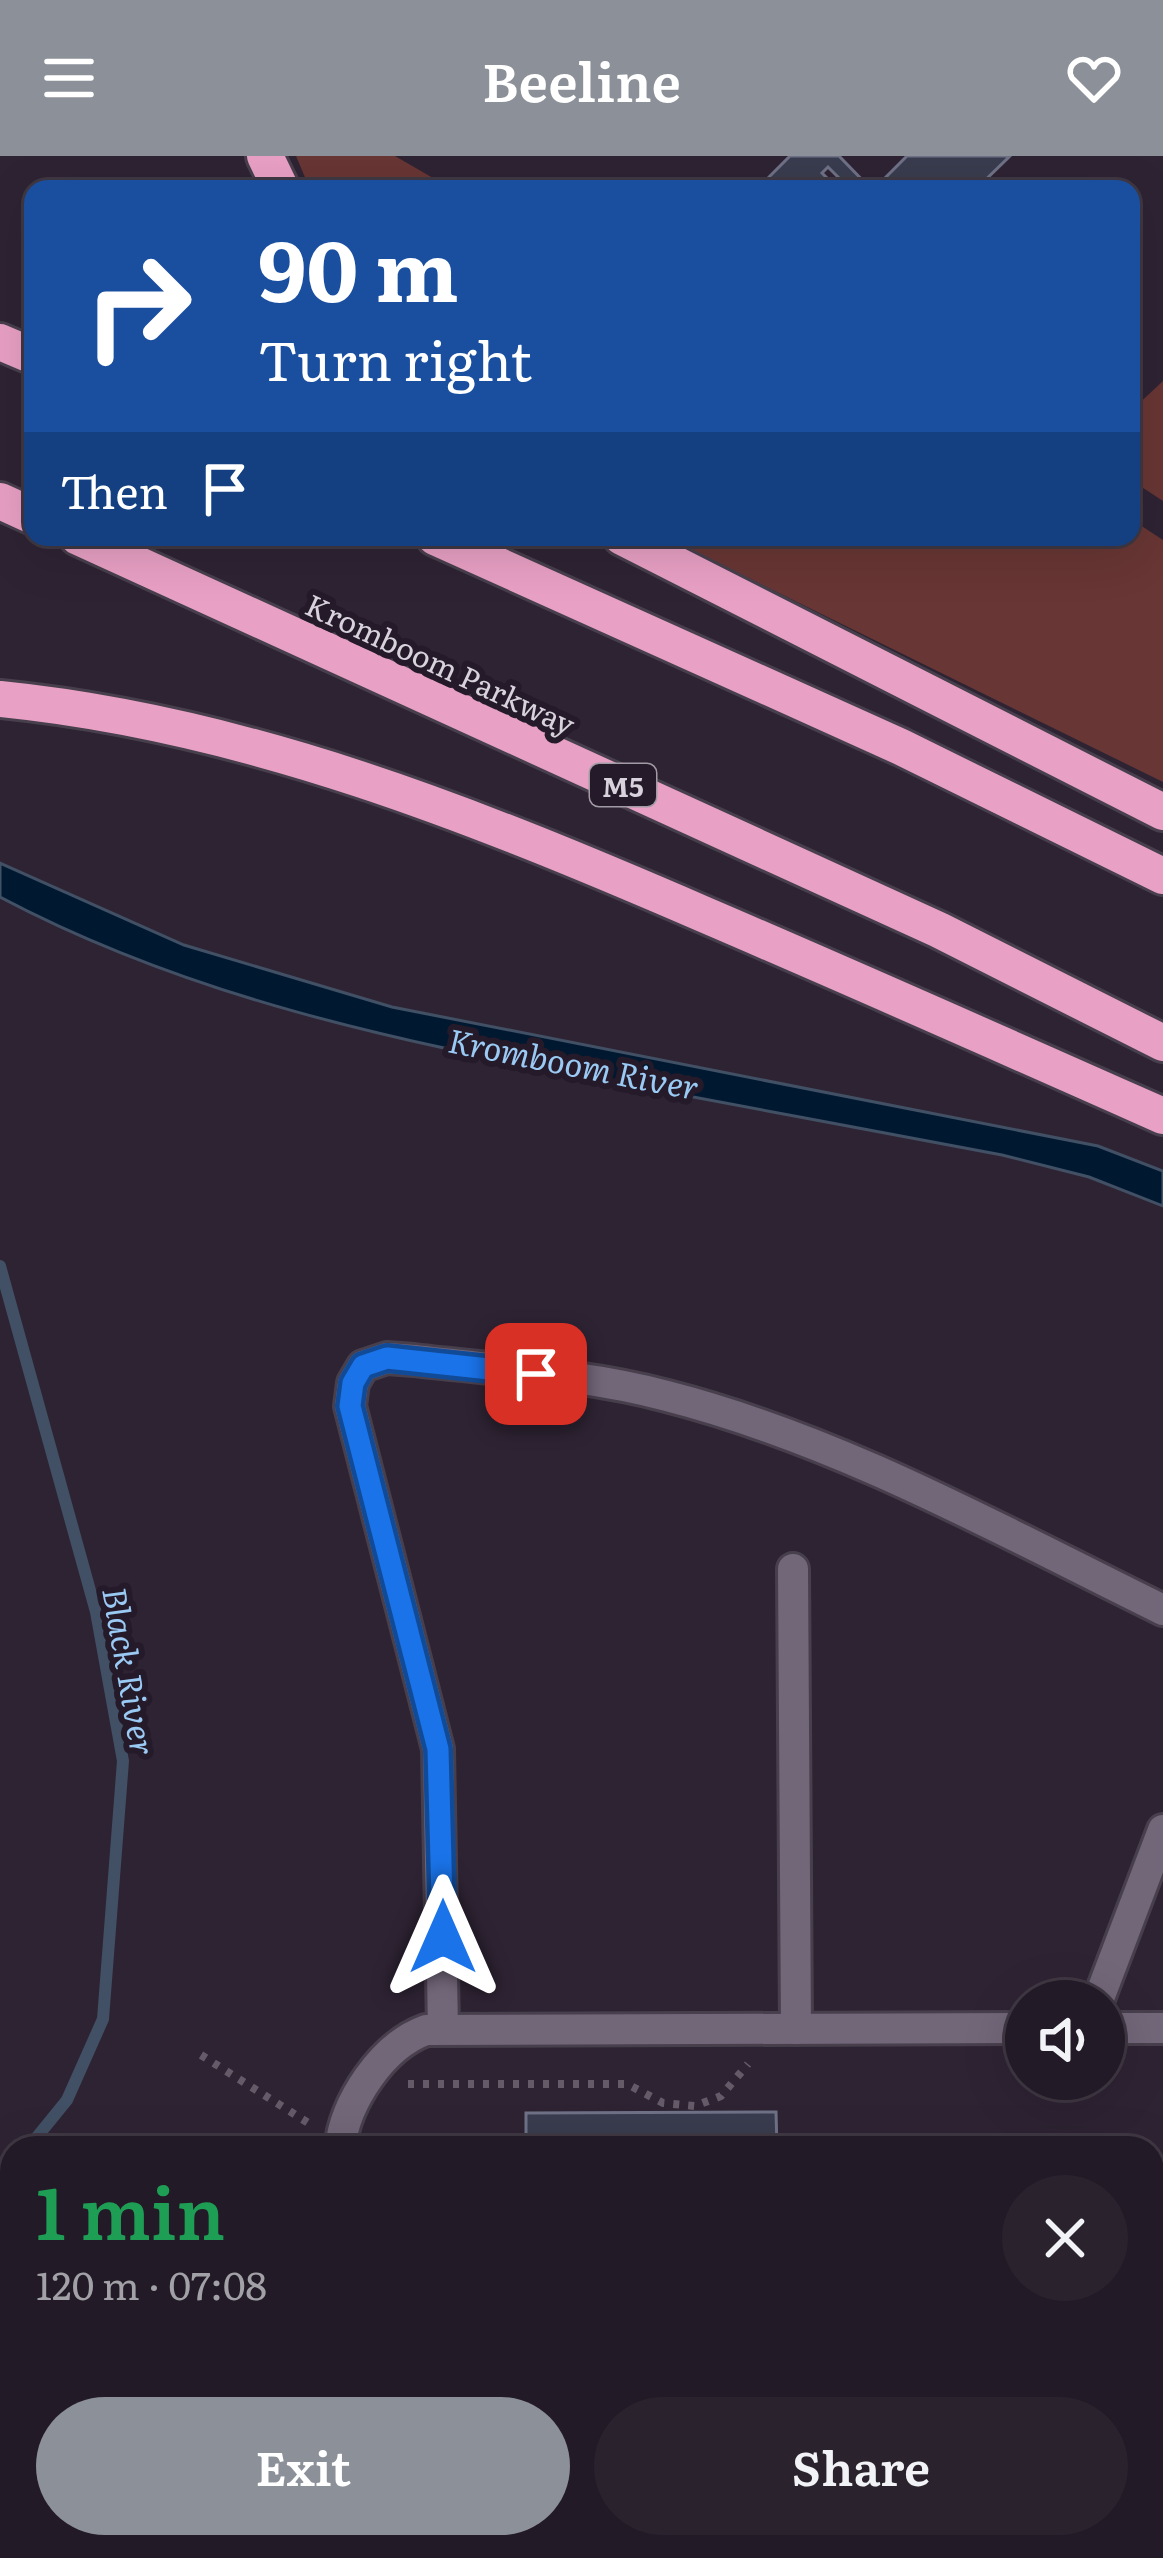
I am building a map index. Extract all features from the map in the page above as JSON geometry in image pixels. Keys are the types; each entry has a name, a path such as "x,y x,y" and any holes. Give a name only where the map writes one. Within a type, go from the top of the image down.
{"highway":[{"name":"Kromboom Parkway","path":"98,546 939,930 1163,1043"},
{"path":"455,546 957,773 1163,876"},
{"path":"640,546 1163,812"},
{"path":"0,699 146,719 319,763 397,789 556,851 1163,1116"}],"street":[{"path":"443,2029 438,1749 350,1406 353,1383 363,1366 387,1358 619,1384 723,1411 844,1455 1163,1610"},
{"path":"793,1569 796,2029"},
{"path":"1106,1980 1163,1830"},
{"path":"342,2136 346,2114 381,2065 412,2035 443,2029 1005,2028"},
{"path":"1125,2028 1163,2028"}],"path":[{"path":"396,2088 411,2083 627,2084 663,2103 695,2106 722,2096 755,2052"},
{"path":"201,2054 314,2127"}],"shaded area":[{"path":"296,156 395,156 436,180 306,180"},
{"path":"1163,381 1163,501 1140,486 1140,403"},
{"path":"1140,525 1163,540 1163,782 683,546 1140,546"}],"water":[{"name":"Kromboom River","path":"0,863 184,945 392,1007 1098,1146 1163,1171 1163,1206 1089,1177 1002,1155 529,1066 296,1012 146,963 0,897"}],"building":[{"path":"790,156 839,156 862,180 841,180 828,167 822,173 829,180 766,180"},
{"path":"907,156 1010,156 985,180 883,180"},
{"path":"776,2112 777,2136 526,2136 526,2113"}],"waterway":[{"name":"Black River","path":"0,1266 96,1612 123,1761 103,2019 67,2100 38,2136"}],"route":[{"path":"443,1937 438,1749 350,1406 353,1383 363,1366 387,1358 536,1374"}]}
